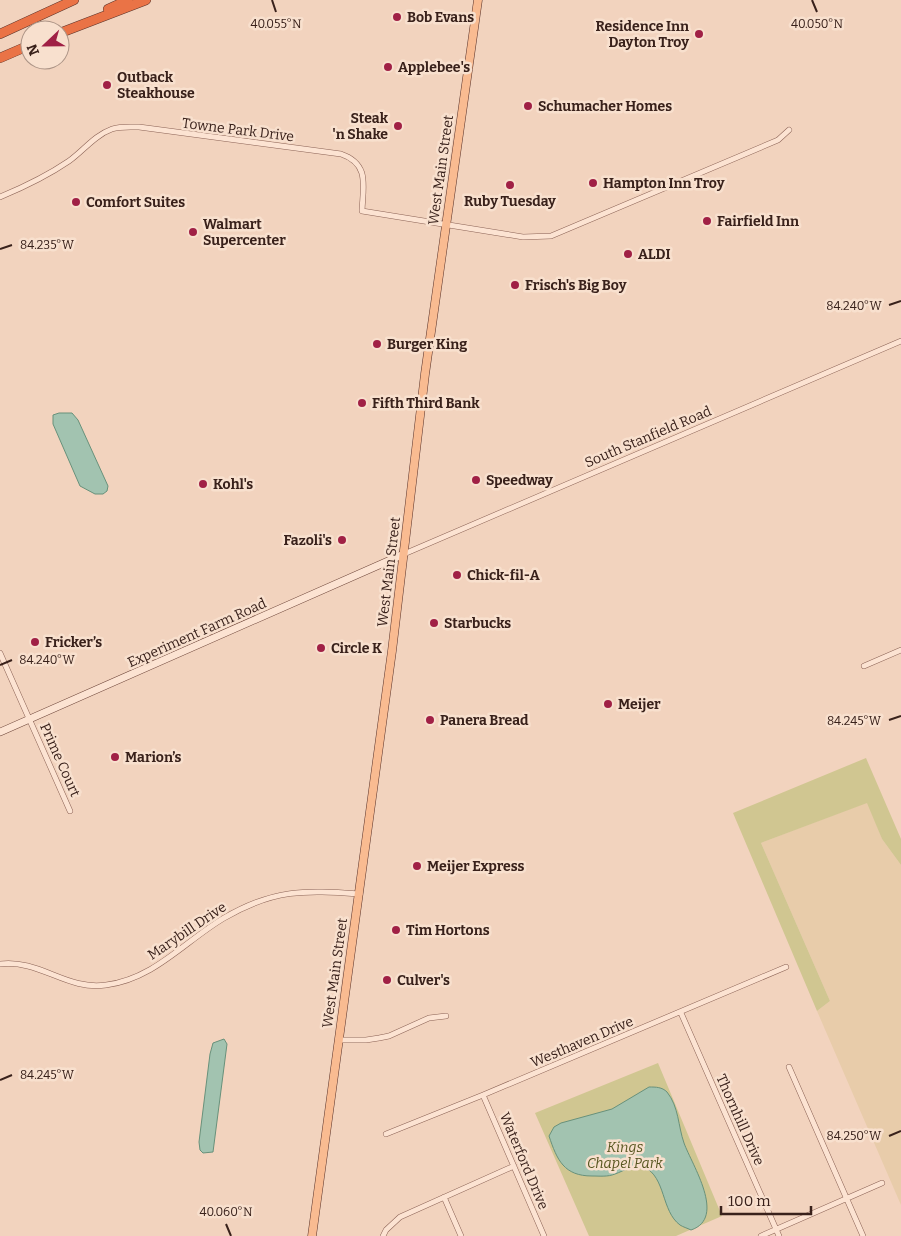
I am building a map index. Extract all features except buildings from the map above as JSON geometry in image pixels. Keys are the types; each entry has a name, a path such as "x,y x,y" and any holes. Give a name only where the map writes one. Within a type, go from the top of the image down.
{"highway":[{"path":"0,34 74,0"},
{"path":"70,27 128,0"},
{"path":"70,28 146,0"},
{"path":"0,58 20,49"}],"main road":[{"name":"West Main Street","path":"312,1236 360,894 425,374 478,0"}],"street":[{"name":"Towne Park Drive","path":"0,197 55,170 103,133 119,127 139,127 341,154 351,158 360,167 363,175 362,211 446,224"},
{"path":"446,224 523,237 552,236 778,140 789,130"},
{"name":"South Stanfield Road","path":"404,554 901,341"},
{"name":"Experiment Farm Road","path":"0,732 131,676 404,554"},
{"path":"864,666 901,650"},
{"path":"0,653 29,719"},
{"name":"Prime Court","path":"29,719 70,811"},
{"name":"Marybill Drive","path":"0,964 30,965 70,982 88,986 106,985 128,979 152,968 175,954 223,919 248,906 274,896 317,891 360,894"},
{"name":"Westhaven Drive","path":"386,1134 681,1013 786,967"},
{"name":"Thornhill Drive","path":"681,1013 779,1236"},
{"path":"338,1040 366,1040 389,1036 429,1018 446,1016"},
{"path":"789,1067 863,1236"},
{"name":"Waterford Drive","path":"483,1095 544,1236"},
{"path":"383,1236 386,1230 400,1217 514,1166"},
{"path":"761,1236 882,1183"},
{"path":"444,1197 461,1236"}],"shaded area":[{"path":"72,413 78,420 108,486 107,491 103,494 95,494 80,486 53,424 53,415"},
{"path":"868,802 882,839 901,865 901,1205 817,1011 830,1001 761,843"},
{"path":"224,1039 227,1044 213,1152 203,1153 200,1150 199,1142 210,1054 213,1043"},
{"path":"649,1087 663,1089 671,1098 684,1143 704,1190 707,1203 706,1214 701,1224 691,1230 680,1225 674,1219 656,1178 644,1167 633,1167 607,1176 575,1173 563,1165 555,1152 549,1136 554,1127 561,1123 612,1109"}],"green space":[{"path":"866,758 901,839 901,865 882,839 867,803 761,843 830,1001 817,1011 733,813"},
{"name":"Kings Chapel Park","path":"658,1063 722,1216 676,1236 589,1236 535,1113"}],"place":[{"name":"Bob Evans","path":"397,17"},
{"name":"Residence Inn Dayton Troy","path":"699,34"},
{"name":"Applebee's","path":"388,67"},
{"name":"Outback Steakhouse","path":"107,85"},
{"name":"Schumacher Homes","path":"528,106"},
{"name":"Steak 'n Shake","path":"398,126"},
{"name":"Hampton Inn Troy","path":"593,183"},
{"name":"Ruby Tuesday","path":"510,185"},
{"name":"Comfort Suites","path":"76,202"},
{"name":"Fairfield Inn","path":"707,221"},
{"name":"Walmart Supercenter","path":"193,232"},
{"name":"ALDI","path":"628,254"},
{"name":"Frisch's Big Boy","path":"515,285"},
{"name":"Burger King","path":"377,344"},
{"name":"Fifth Third Bank","path":"362,403"},
{"name":"Speedway","path":"476,480"},
{"name":"Kohl's","path":"203,484"},
{"name":"Fazoli's","path":"342,540"},
{"name":"Chick-fil-A","path":"457,575"},
{"name":"Starbucks","path":"434,623"},
{"name":"Fricker’s","path":"35,642"},
{"name":"Circle K","path":"321,648"},
{"name":"Meijer","path":"608,704"},
{"name":"Panera Bread","path":"430,720"},
{"name":"Marion’s","path":"115,757"},
{"name":"Meijer Express","path":"417,866"},
{"name":"Tim Hortons","path":"396,930"},
{"name":"Culver's","path":"387,980"}]}
